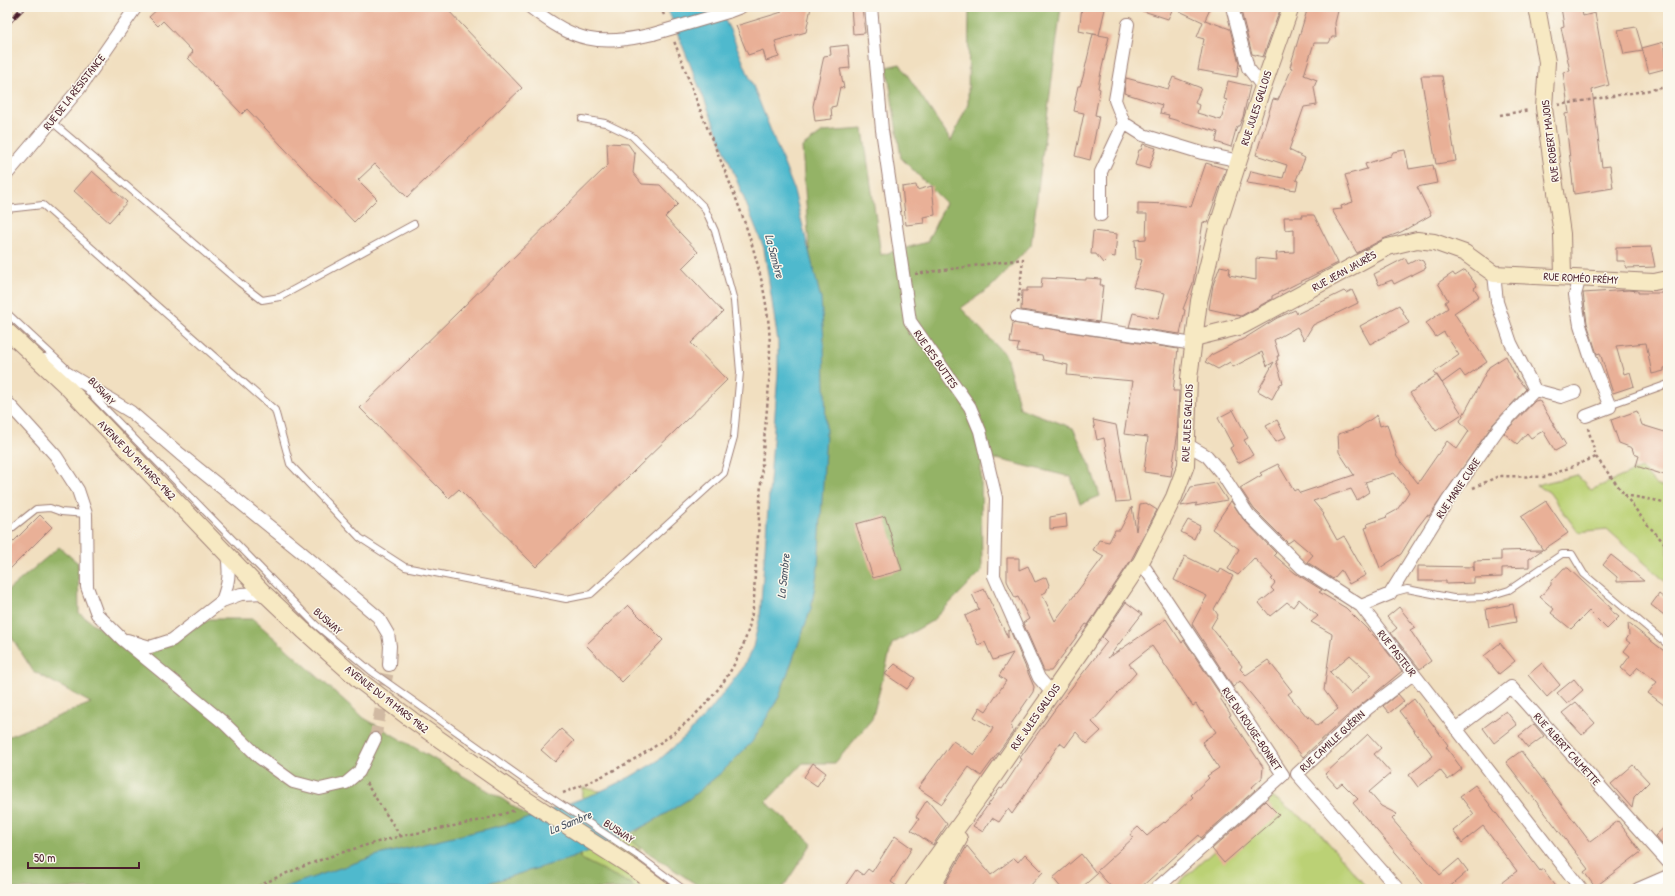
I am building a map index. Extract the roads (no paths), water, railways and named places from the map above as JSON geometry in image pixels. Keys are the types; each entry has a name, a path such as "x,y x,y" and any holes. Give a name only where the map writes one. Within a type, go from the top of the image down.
{"street":[{"name":"RUE DE LA RÉSISTANCE","path":"7,174 79,89 136,7"},
{"path":"530,7 549,22 572,35 586,39 606,41 626,40 653,34 741,7"},
{"name":"RUE DES BUTTES","path":"870,7 882,130 910,321 970,407 980,430 996,498 994,576 1039,678 1052,693"},
{"path":"1232,7 1248,68 1263,87"},
{"name":"RUE JULES GALLOIS","path":"913,889 982,795 1140,562 1174,496 1186,465 1188,445 1189,378 1198,302 1209,259 1263,87 1291,7"},
{"name":"RUE ROBERT MAJOIS","path":"1537,7 1547,62 1544,108 1562,234 1563,276"},
{"path":"1128,24 1115,100 1124,123 1143,135 1202,153 1240,161"},
{"path":"1101,215 1101,172 1124,123"},
{"name":"RUE JEAN JAURÈS","path":"1017,317 1194,341 1242,326 1388,248 1417,240 1434,242 1466,253 1494,274"},
{"path":"1494,274 1497,302 1511,343 1535,390 1561,397 1575,392"},
{"name":"RUE ROMÉO FRÉMY","path":"1494,274 1563,276 1654,282 1668,279"},
{"path":"1580,277 1575,295 1580,325 1591,359 1610,405 1610,407 1586,416"},
{"name":"AVENUE DU 19-MARS-1962","path":"7,330 34,354 264,593"},
{"path":"34,354 131,412 186,459 300,550 378,617 388,634 390,646 389,665"},
{"name":"RUE MARIE CURIE","path":"1390,594 1448,500 1499,428 1535,390"},
{"path":"7,402 56,456 78,490 86,514 87,587 97,614 122,639 224,723 260,758 293,782 320,789 346,783 359,772 376,739"},
{"name":"RUE PASTEUR","path":"1188,445 1207,456 1222,474 1248,514 1302,568 1361,606 1581,889"},
{"path":"222,601 229,581 230,570 227,553"},
{"name":"RUE DU ROUGE-BONNET","path":"1140,562 1283,775 1156,889"},
{"path":"122,639 150,647 172,640 222,601 242,594 264,593"},
{"name":"AVENUE DU 19 MARS 1962","path":"264,593 360,680 412,720 519,795 636,863"},
{"path":"1361,606 1390,594"},
{"name":"RUE CAMILLE GUÉRIN","path":"1398,889 1297,774 1367,709 1413,674"},
{"name":"RUE ALBERT CALMETTE","path":"1456,729 1512,687 1668,862"},
{"path":"1283,775 1297,774"},
{"name":"RUE JULES GALLOIS","path":"931,889 948,861 982,795"},
{"path":"920,889 934,868 945,846"},
{"path":"636,863 651,885 662,889"},
{"path":"1638,889 1668,876"}],"lane":[{"path":"7,209 43,205 275,410 290,464 360,538 405,567 566,599 591,594 724,473 734,437 740,372 734,300 715,231 704,206 632,136 605,122 582,119"},
{"path":"52,122 240,283 262,300 280,297 414,224"},
{"name":"BUSWAY","path":"7,313 76,378 316,625 371,671 529,783 636,863 683,889"},
{"path":"1610,405 1668,384"},
{"path":"7,532 36,509 50,508 61,512 86,514"},
{"path":"1390,594 1407,589 1453,598 1486,597 1509,590 1532,576 1562,554 1572,554 1584,574 1668,645"}],"water":[{"name":"La Sambre","path":"666,7 718,7 730,30 793,187 821,299 824,340 826,433 818,568 811,609 779,697 752,742 722,772 689,799 657,819 625,836 572,858 468,889 279,889 378,855 520,821 597,793 630,777 659,760 687,735 711,709 742,669 753,647 760,616 778,373 778,342 764,248"}],"tunnel":[{"path":"375,739 389,665"}],"railway":[{"path":"7,12 12,7"},
{"path":"7,24 24,7"}]}
